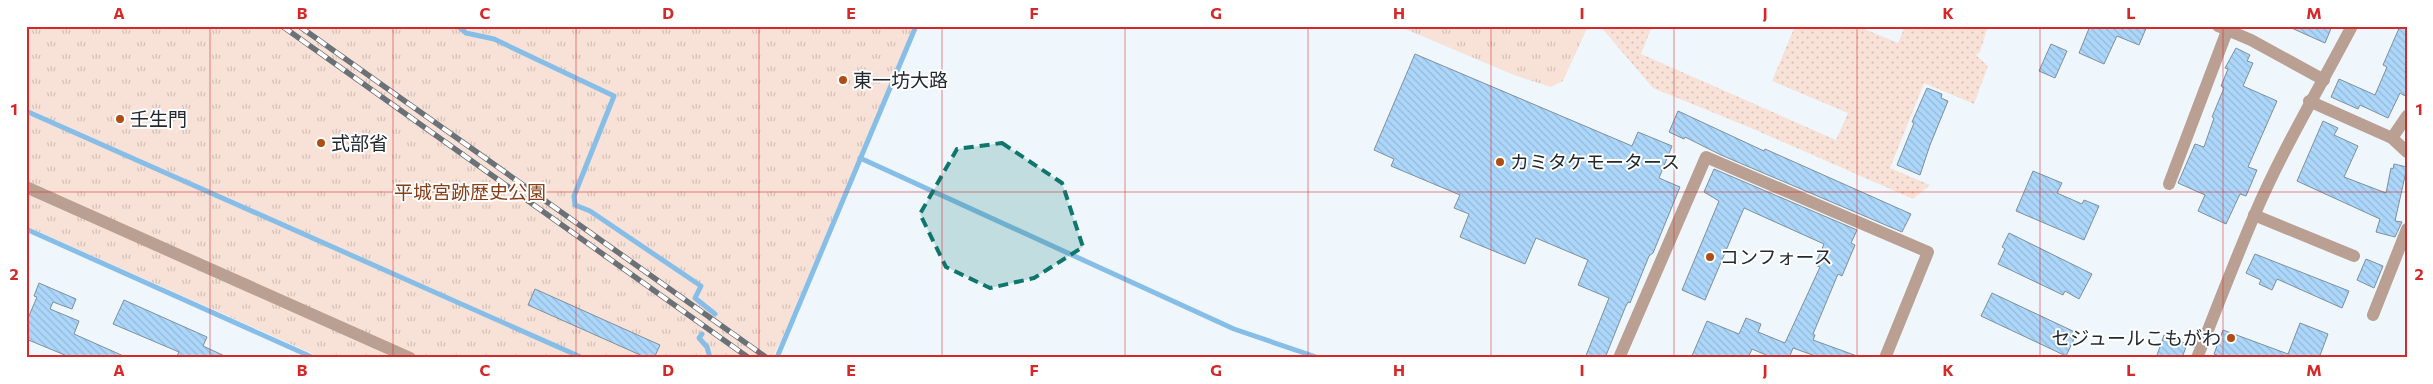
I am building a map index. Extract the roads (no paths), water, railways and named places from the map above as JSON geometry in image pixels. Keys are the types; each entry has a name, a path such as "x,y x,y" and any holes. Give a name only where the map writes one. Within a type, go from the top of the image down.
{"street":[{"path":"2197,358 2254,215 2309,101 2324,80 2352,26"},
{"path":"2169,184 2222,29 2251,40 2324,80"},
{"path":"2309,101 2392,138 2407,152"},
{"path":"2392,138 2407,116"},
{"path":"1618,358 1706,157 1928,252 1885,358"},
{"path":"26,187 410,358"},
{"path":"2254,215 2354,256"},
{"path":"2373,315 2407,229"},
{"path":"2380,298 2392,303"}],"waterway":[{"path":"458,26 466,33 494,39 614,96 574,196 575,205 590,211 701,286 695,298 715,314"},
{"path":"778,355 916,26"},
{"path":"26,111 583,358"},
{"path":"860,158 1234,329 1319,358"},
{"path":"26,229 314,358"},
{"path":"702,334 699,338 707,347 710,358"}],"railway":[{"path":"282,26 749,358"},
{"path":"299,26 767,358"}],"place":[{"name":"東一坊大路","path":"843,80"},
{"name":"壬生門","path":"120,119"},
{"name":"式部省","path":"321,143"},
{"name":"カミタケモータース","path":"1500,162"},
{"name":"コンフォース","path":"1710,257"},
{"name":"セジュールこもがわ","path":"2231,338"}],"park label":[{"name":"平城宮跡歴史公園","path":"470,192"}]}
